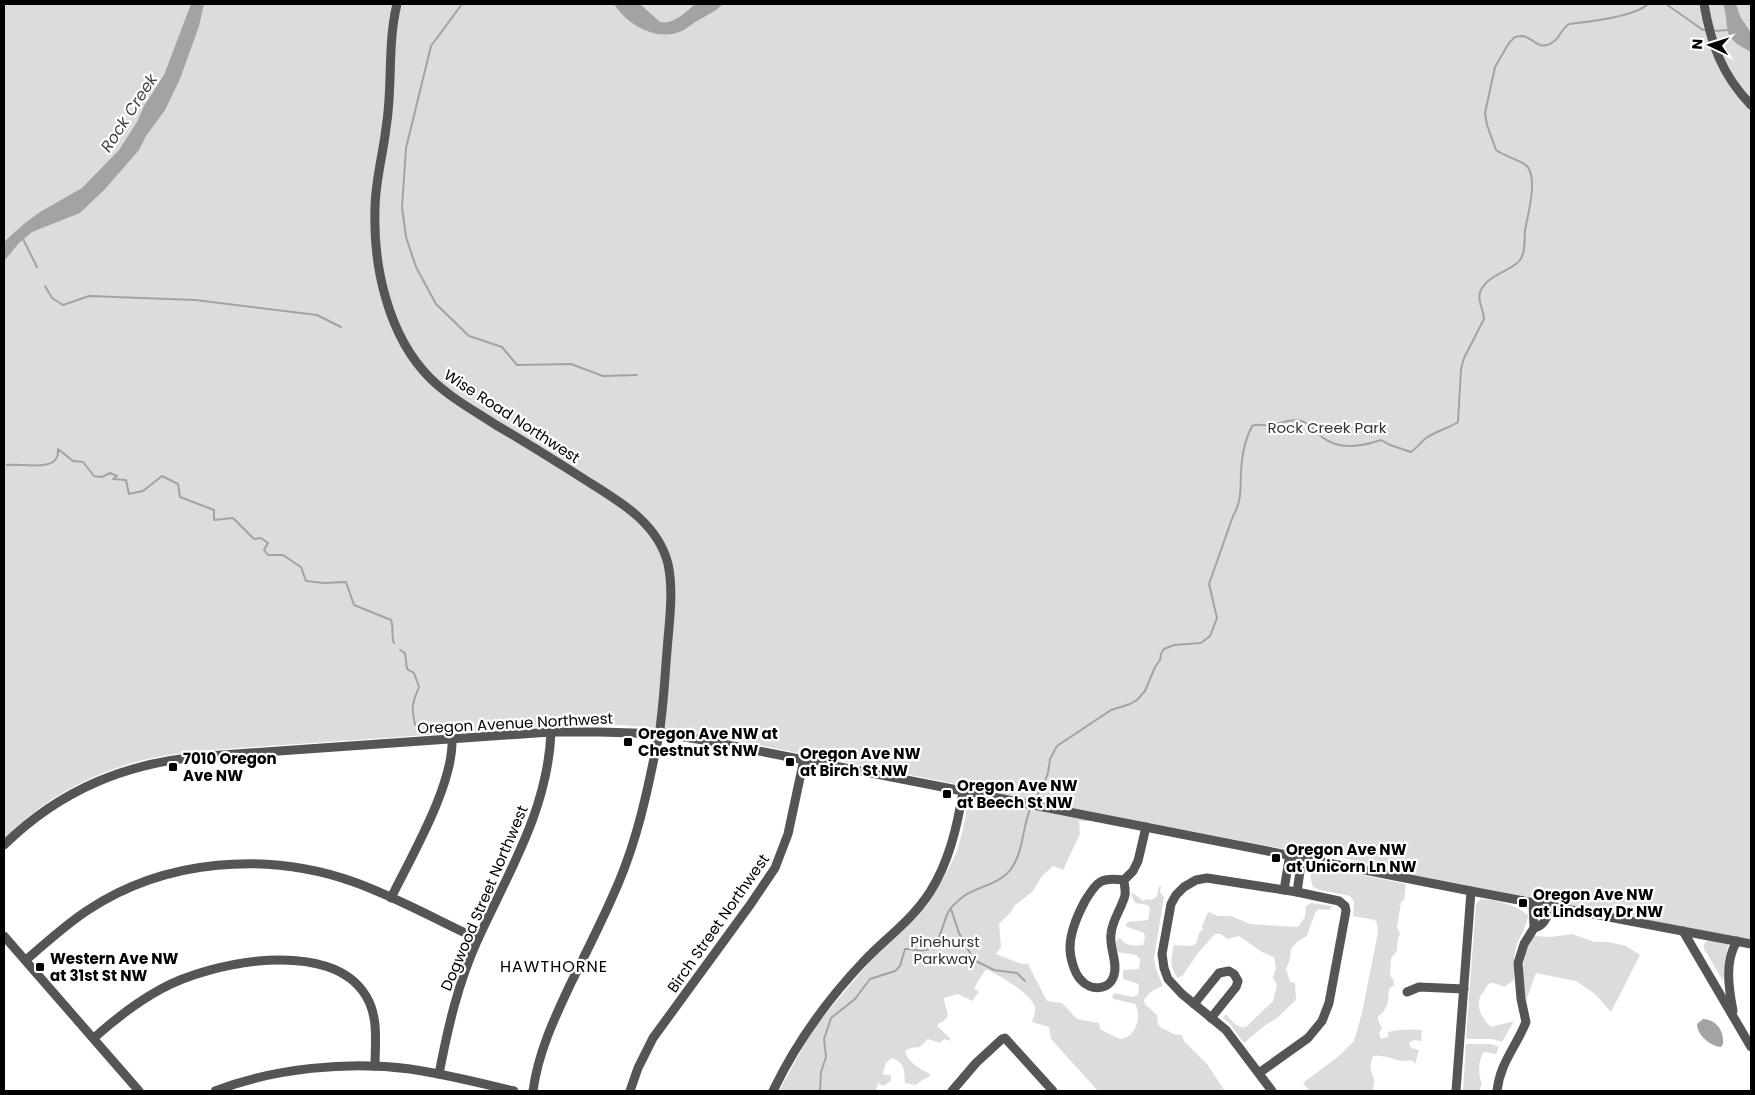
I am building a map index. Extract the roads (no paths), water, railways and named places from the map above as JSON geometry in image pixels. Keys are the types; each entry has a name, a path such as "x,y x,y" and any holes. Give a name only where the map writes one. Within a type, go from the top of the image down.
{"street":[{"name":"Wise Road Northwest","path":"397,4 391,38 388,111 377,185 375,234 379,262 391,313 400,334 409,352 423,371 442,389 464,405 628,508 647,526 658,540 668,564 671,593 659,734 644,807 631,853 552,1023 542,1050 533,1091"},
{"path":"1704,4 1712,40 1719,59 1731,81 1751,105"},
{"name":"Oregon Avenue Northwest","path":"4,845 30,820 66,796 100,780 144,766 197,756 551,732 659,734 703,740 1751,944"},
{"name":"Dogwood Street Northwest","path":"439,1074 447,1028 455,998 478,939 518,857 538,807 548,764 551,732"},
{"path":"391,898 440,796 451,757 452,740"},
{"name":"Birch Street Northwest","path":"630,1091 638,1068 653,1038 755,899 775,868 788,834 804,760"},
{"path":"773,1091 798,1044 822,1010 863,962 915,912 930,892 948,858 963,792"},
{"path":"1124,880 1105,879 1096,884 1081,909 1072,934 1070,949 1076,972 1080,980 1090,987 1106,986 1114,976 1115,967 1110,947 1110,935 1113,922 1124,897 1124,880 1133,871 1138,861 1146,827"},
{"path":"1284,890 1290,854"},
{"path":"1297,892 1302,857"},
{"path":"26,960 61,929 100,902 143,882 192,868 242,863 294,866 343,878 391,898 478,939"},
{"path":"1259,1073 1312,1034 1322,1021 1329,1003 1346,908 1339,901 1297,892 1207,878 1187,885 1176,895 1171,904 1163,945 1163,962 1166,975 1170,982 1230,1034 1272,1091"},
{"path":"1456,1091 1471,891"},
{"path":"1497,1091 1506,1058 1526,1022 1520,990 1518,963 1524,944 1534,928 1533,902"},
{"path":"1534,928 1544,922 1550,906"},
{"path":"1683,931 1751,1047"},
{"path":"4,936 139,1091"},
{"path":"1735,1019 1730,993 1729,973 1731,952 1736,941"},
{"path":"94,1038 109,1024 148,997 184,978 216,968 247,962 299,962 337,970 353,980 366,995 374,1017 374,1066"},
{"path":"1194,1004 1219,973 1229,970 1234,974 1238,981 1236,987 1211,1018"},
{"path":"1407,992 1419,987 1464,989"},
{"path":"952,1091 976,1063 1005,1038 1053,1091"},
{"path":"215,1091 240,1083 289,1072 319,1068 374,1066 439,1074 514,1091"}],"waterway":[{"path":"462,4 431,46 406,148 402,207 406,237 416,267 436,304 469,336 502,347 517,365 571,364 603,376 637,375"},
{"path":"1033,803 1044,783 1050,759 1057,746 1111,710 1137,700 1145,691 1164,649 1174,645 1201,643 1210,636 1217,618 1209,584 1239,503 1243,452 1252,426 1297,420 1307,424 1322,437 1336,444 1352,446 1381,440 1411,452 1426,438 1458,422 1461,369 1464,358 1484,319 1480,293 1485,284 1512,267 1522,257 1532,188 1532,179 1527,166 1496,150 1487,125 1485,113 1495,67 1509,43 1515,37 1527,37 1537,44 1544,46 1555,40 1569,24 1622,16 1642,9 1648,4"},
{"path":"1666,4 1703,30 1708,30"},
{"path":"1712,31 1730,30"},
{"path":"23,239 36,266"},
{"path":"45,286 52,298 63,305 89,296 195,300 317,315 341,327"},
{"path":"7,465 35,466 49,464 57,457 58,449 73,461 83,462 94,476 102,477 110,473 117,476 113,479 126,480 129,494 143,491 162,476 178,484 180,497 214,510 214,520 233,518 254,539 261,538 268,543 264,550 268,555 283,555 301,567 306,581 324,583 346,582 354,605 391,620 394,643"},
{"path":"400,650 405,653 407,669 414,673 419,687 413,705 415,725"},
{"path":"820,1091 821,1072 826,1057 824,1039 831,1018 855,999 870,979 895,971 900,966 905,949 923,951 933,946 939,937 947,914 960,899 1001,878 1011,869 1021,847 1031,807"},
{"path":"951,909 959,933 974,960 994,970 1017,973 1025,981"}],"place":[{"name":"Oregon Ave NW at Chestnut St NW","path":"628,742"},
{"name":"Oregon Ave NW at Birch St NW","path":"790,762"},
{"name":"7010 Oregon Ave NW","path":"173,767"},
{"name":"Oregon Ave NW at Beech St NW","path":"947,794"},
{"name":"Oregon Ave NW at Unicorn Ln NW","path":"1276,858"},
{"name":"Oregon Ave NW at Lindsay Dr NW","path":"1523,903"},
{"name":"Western Ave NW at 31st St NW","path":"40,967"}],"district":[{"name":"HAWTHORNE","path":"554,966"}],"water label":[{"name":"Rock Creek","path":"129,113"}],"park label":[{"name":"Rock Creek Park","path":"1327,427"},
{"name":"Pinehurst Parkway","path":"945,950"}]}
